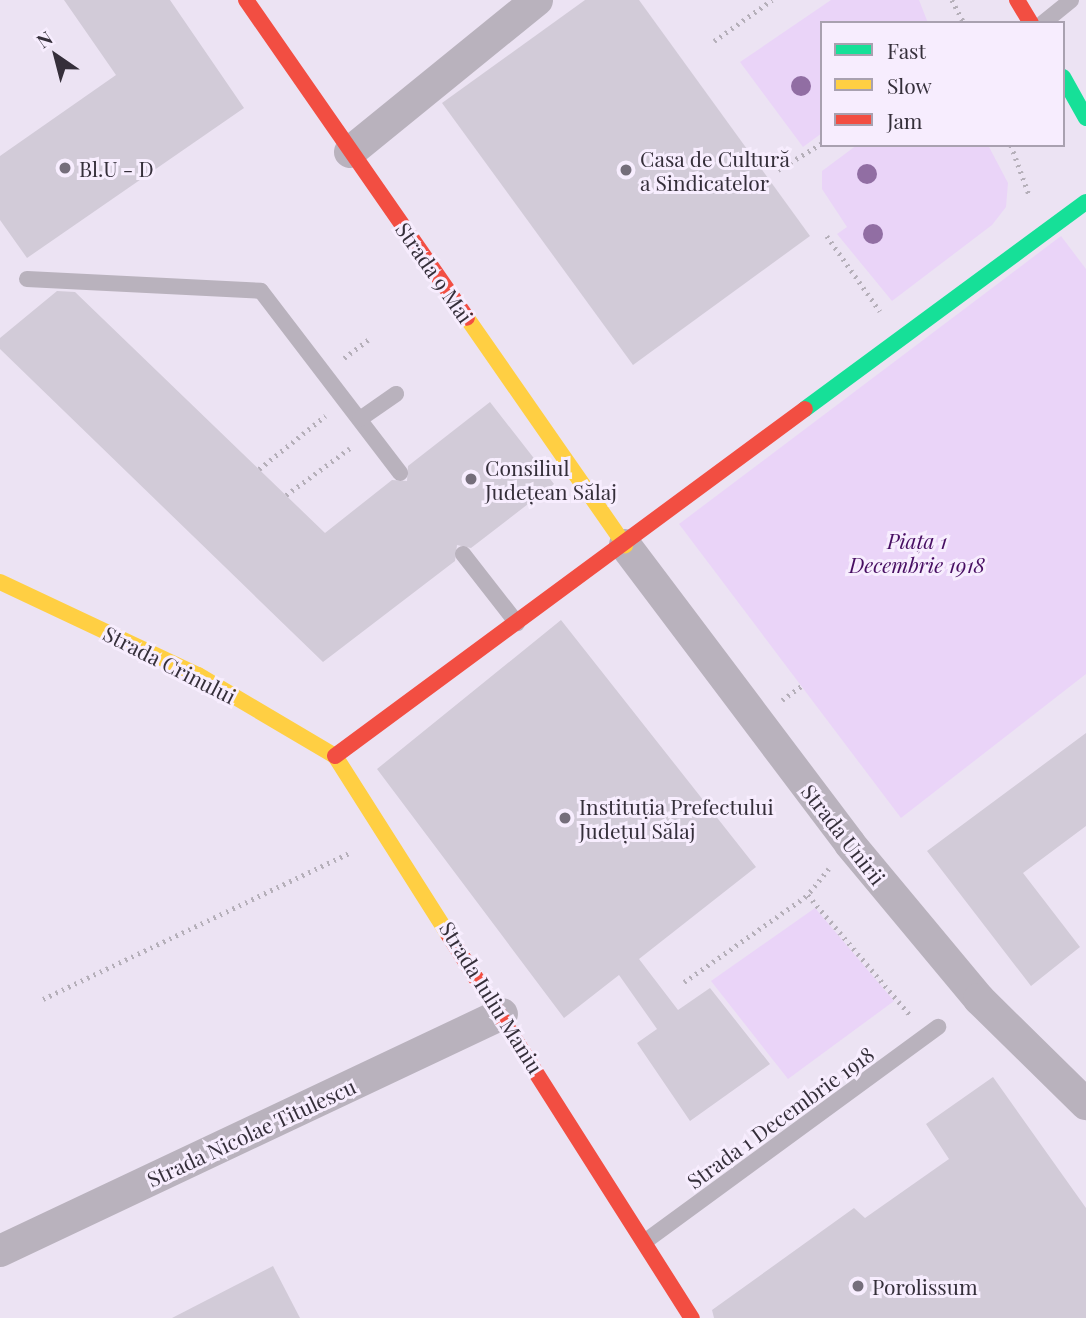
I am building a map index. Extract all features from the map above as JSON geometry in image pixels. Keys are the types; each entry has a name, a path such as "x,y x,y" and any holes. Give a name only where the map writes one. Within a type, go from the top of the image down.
{"street":[{"name":"Strada 9 Mai","path":"246,0 625,545"},
{"path":"350,152 537,0"},
{"path":"1017,0 1031,21"},
{"path":"1027,0 1032,21"},
{"path":"1065,81 1086,118"},
{"path":"335,756 625,545 898,338 1086,202"},
{"name":"Strada Unirii","path":"625,545 850,844 979,999 1086,1104"},
{"name":"Strada Crinului","path":"0,582 198,675 335,756"},
{"name":"Strada Iuliu Maniu","path":"335,756 389,834 647,1240 692,1318"},
{"name":"Strada Nicolae Titulescu","path":"0,1251 502,1014"}],"lane":[{"path":"1045,21 1071,0"},
{"path":"27,279 261,291 400,473"},
{"path":"360,419 397,394"},
{"path":"463,554 517,623"},
{"name":"Strada 1 Decembrie 1918","path":"647,1240 933,1031"}],"path":[{"path":"714,41 772,0"},
{"path":"952,0 963,21"},
{"path":"778,170 820,144"},
{"path":"1012,147 1043,234"},
{"path":"827,236 898,338"},
{"path":"259,469 345,400"},
{"path":"286,495 370,433"},
{"path":"43,999 389,834"},
{"path":"684,982 808,895 850,844"},
{"path":"808,895 933,1031"}],"green space":[{"path":"831,0 919,0 927,21 820,21 820,134 803,147 740,62"},
{"path":"854,147 989,147 1008,183 1006,207 992,225 892,301 837,234 847,227 822,189 822,171"},
{"name":"Piața 1 Decembrie 1918","path":"1061,236 1086,269 1086,674 901,818 679,524"},
{"path":"815,908 894,1001 788,1079 711,981"}],"building":[{"path":"64,0 170,0 244,108 27,258 0,220 0,156 116,75"},
{"name":"Casa de Cultură a Sindicatelor","path":"585,0 639,0 810,236 633,365 442,103"},
{"name":"Consiliul Județean Sălaj","path":"57,291 75,292 325,533 392,480 407,481 408,466 490,402 554,484 471,548 457,545 455,561 323,662 0,349 0,338"},
{"name":"Instituția Prefectului Județul Sălaj","path":"561,620 756,867 639,959 678,1010 710,988 770,1064 690,1121 637,1043 657,1029 619,975 564,1018 377,769"},
{"path":"1086,733 1086,826 1023,873 1080,947 1031,986 927,851"},
{"path":"993,1077 1086,1208 1086,1318 714,1318 712,1310 854,1208 865,1218 949,1159 926,1124"},
{"path":"273,1266 300,1318 172,1318"}],"traffic: fast":[{"path":"1065,81 1086,118"},
{"path":"805,409 1086,202"}],"traffic: slow":[{"path":"467,318 625,545"},
{"path":"0,582 198,675 335,756 448,934"}],"traffic: jam":[{"path":"246,0 467,318"},
{"path":"1017,0 1030,21"},
{"path":"335,756 805,409"},
{"path":"448,934 692,1318"}],"place":[{"name":"Bl.U - D","path":"65,168"},
{"name":"Casa de Cultură a Sindicatelor","path":"626,170"},
{"name":"Consiliul Județean Sălaj","path":"471,479"},
{"name":"Instituția Prefectului Județul Sălaj","path":"565,818"},
{"name":"Porolissum","path":"858,1286"}]}
